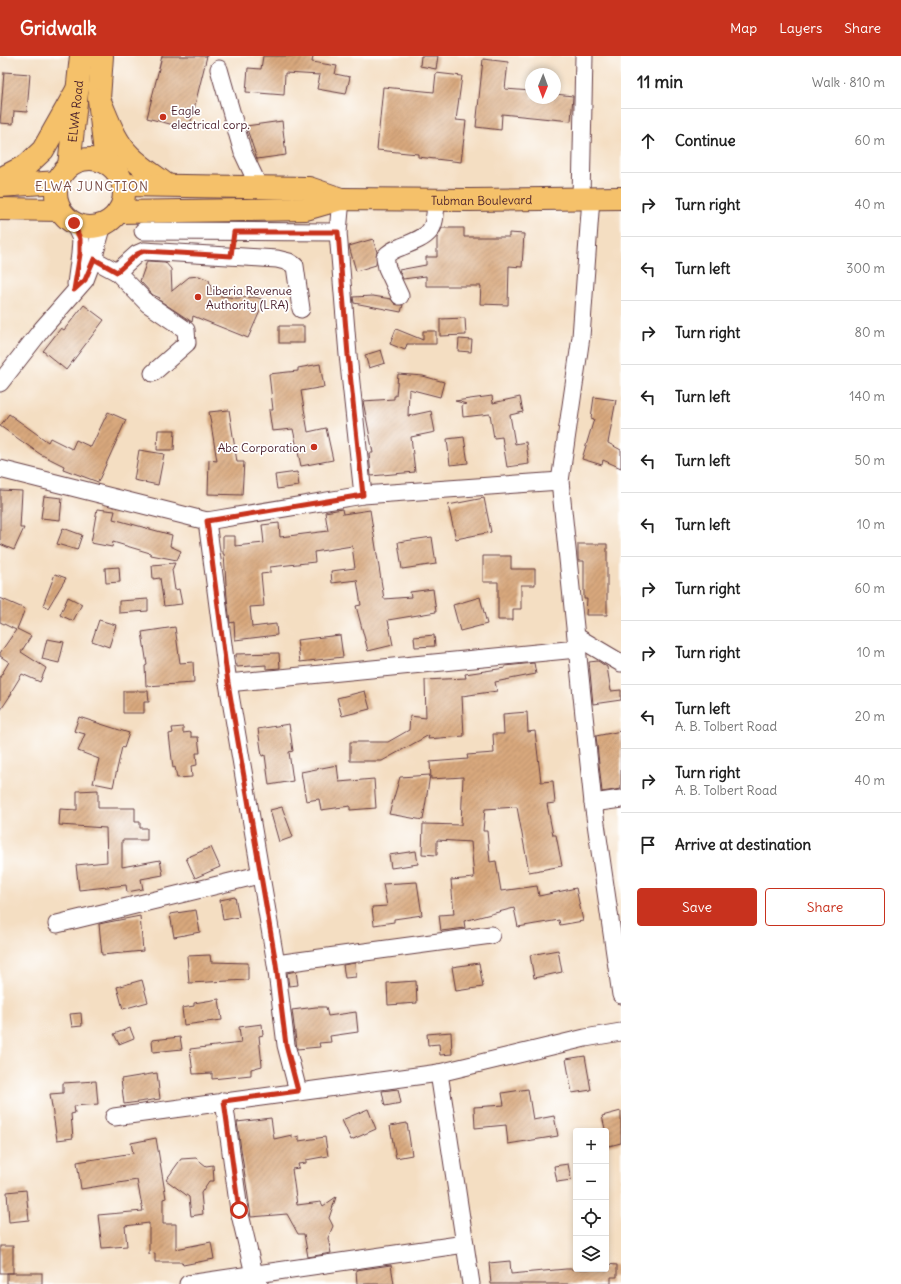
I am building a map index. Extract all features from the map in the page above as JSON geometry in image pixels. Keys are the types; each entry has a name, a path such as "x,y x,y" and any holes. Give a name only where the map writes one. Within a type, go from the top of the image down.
{"main road":[{"name":"ELWA Road","path":"63,174 78,88 81,56"},
{"name":"ELWA Road","path":"102,56 99,99 106,163"},
{"path":"0,179 26,165 43,150 78,88"},
{"path":"99,99 111,129 122,147 130,156 167,186"},
{"path":"0,186 63,174 87,159 96,159 114,168 123,185 124,195 110,219 83,226 67,217 0,210"},
{"path":"63,174 56,196 67,217"},
{"name":"Tubman Boulevard","path":"123,185 309,188 341,199"},
{"name":"Tubman Boulevard","path":"110,219 306,209 341,199 436,200 621,198"}],"street":[{"path":"584,56 586,198 581,337 560,481 593,803 621,995"},
{"path":"219,69 243,153 259,187"},
{"path":"341,199 338,232 348,355 363,495"},
{"path":"400,296 386,268 385,256 397,248 423,238 431,231 435,220 436,200"},
{"path":"67,217 80,239 80,254 74,290"},
{"path":"0,383 74,290 85,280 110,219"},
{"path":"143,231 338,232"},
{"path":"231,256 234,232"},
{"path":"117,272 137,254 144,251 277,259 289,262 295,266 301,309"},
{"path":"94,259 117,272 148,304 186,330 187,343 153,373"},
{"path":"0,468 207,521 363,495 560,481"},
{"path":"207,521 228,683 259,875 276,964 286,1045 298,1091"},
{"path":"228,683 577,643 621,663"},
{"path":"593,803 621,799"},
{"path":"57,924 259,875"},
{"path":"276,964 491,935"},
{"path":"114,1117 439,1073 586,1038 621,1032"},
{"path":"439,1073 471,1284"},
{"path":"224,1101 239,1210 256,1279"},
{"path":"188,1284 256,1279 465,1244"}],"building":[{"path":"162,56 207,56 189,129 147,118"},
{"path":"263,56 313,56 312,62 337,66 335,74 350,77 346,94 317,89 320,75 285,73 284,95 246,92 248,68 261,69"},
{"path":"421,56 438,56 436,69 420,66"},
{"path":"483,59 508,62 505,89 525,91 525,104 561,104 561,95 573,96 571,121 502,114 501,130 476,127"},
{"path":"4,72 30,74 27,112 14,111 13,124 0,123"},
{"path":"436,73 462,76 456,120 466,121 461,162 418,157 418,154 377,150 383,87 434,92"},
{"path":"282,121 286,155 257,159 246,126"},
{"path":"442,228 464,228 464,237 509,237 509,233 524,234 522,267 509,266 508,305 480,304 481,286 426,286 426,276 403,279 399,270 426,265 426,257 437,257 437,238"},
{"path":"373,239 377,252 376,265 356,271 349,246"},
{"path":"147,261 165,262 171,269 172,291 189,277 199,276 209,280 213,295 236,298 255,297 265,300 248,338 193,316 192,322 159,300 160,298 153,295 140,281"},
{"path":"373,296 391,299 395,304 403,305 401,312 354,303 353,297"},
{"path":"84,305 104,320 66,370 43,351 61,328 64,330"},
{"path":"465,318 466,335 440,336 440,319"},
{"path":"279,326 304,326 304,343 279,343"},
{"path":"396,329 423,340 423,331 436,331 436,344 407,344 405,350 390,344"},
{"path":"459,339 472,340 471,352 458,351"},
{"path":"381,350 385,363 369,368 365,355"},
{"path":"320,364 324,387 301,391 308,432 326,428 333,460 301,466 293,429 272,431 269,410 273,410 269,374 298,371 298,368"},
{"path":"398,374 423,376 444,382 440,397 409,389 408,416 431,411 435,432 411,437 415,472 371,476 369,453 373,453 363,401 394,399 394,396 396,396"},
{"path":"492,396 493,403 520,397 523,412 510,415 515,444 526,442 529,464 507,467 502,437 494,438 490,414 463,417 462,405 467,404 455,401"},
{"path":"594,397 616,400 608,443 621,450 621,468 603,460 602,465 582,459 594,419 591,418"},
{"path":"229,410 237,462 244,462 242,495 208,494 209,460 217,461 209,412"},
{"path":"108,412 126,420 98,482 63,469 64,466 40,454 0,426 9,414 48,442 50,438 72,449 76,440 91,447"},
{"path":"158,430 175,430 174,450 157,450"},
{"path":"464,437 468,463 450,465 447,439"},
{"path":"139,450 164,454 158,485 134,480"},
{"path":"297,472 299,486 277,489 275,475"},
{"path":"0,490 22,491 20,528 24,528 14,550 0,544"},
{"path":"44,496 62,498 60,520 41,518"},
{"path":"484,498 491,532 456,539 448,505"},
{"path":"97,509 115,511 113,519 172,535 170,546 181,551 177,560 151,555 150,553 113,542 112,547 91,543"},
{"path":"342,509 343,514 370,510 384,599 411,597 410,592 433,589 436,612 388,620 393,645 368,651 356,606 361,605 357,580 332,583 331,571 355,568 352,546 314,552 315,562 270,567 270,573 261,574 264,606 250,607 252,627 276,624 277,635 235,640 234,622 230,623 227,598 223,536 235,536 235,546 264,543 262,525 279,523 280,537 328,531 325,512"},
{"path":"63,528 82,535 77,550 57,544"},
{"path":"432,537 436,564 402,569 398,542"},
{"path":"578,544 607,544 607,615 586,615 587,599 584,599 584,561 578,561"},
{"path":"483,556 511,556 511,569 535,569 535,585 521,585 521,609 513,609 513,620 498,620 498,582 483,582"},
{"path":"175,563 172,570 175,590 179,589 182,604 164,606 160,578 153,579 152,565"},
{"path":"119,567 120,582 106,583 105,568"},
{"path":"55,574 66,578 48,608 43,605"},
{"path":"68,597 82,604 73,621 60,615"},
{"path":"480,597 487,624 460,631 453,605"},
{"path":"0,598 25,609 17,629 31,636 21,652 46,668 40,682 22,674 0,711 0,677 9,662 0,656 0,653 16,630 0,622"},
{"path":"148,599 148,611 119,613 119,601"},
{"path":"99,620 116,625 109,647 92,641"},
{"path":"175,627 180,663 193,662 194,683 146,686 145,666 147,665 142,632"},
{"path":"340,635 343,657 300,662 297,640"},
{"path":"434,635 435,646 415,647 414,637"},
{"path":"47,639 64,642 59,663 42,659"},
{"path":"279,653 280,668 266,669 266,665 237,667 236,654"},
{"path":"598,661 607,667 611,691 621,690 621,700 593,704 589,662"},
{"path":"534,663 536,674 495,682 497,691 462,696 464,736 428,739 429,735 382,761 350,761 350,742 388,742 409,730 410,716 426,718 425,680 466,678 465,674 505,668 505,666"},
{"path":"123,691 148,691 149,702 144,702 144,713 123,713"},
{"path":"365,691 370,709 342,716 337,698"},
{"path":"527,712 528,732 535,731 541,782 553,781 555,803 547,804 553,835 556,835 562,866 529,872 517,807 485,809 483,831 487,831 490,862 496,861 501,891 537,886 539,896 576,888 583,921 560,925 559,920 518,927 514,908 464,921 465,928 441,931 439,915 454,914 451,880 474,878 471,842 437,840 437,855 422,854 423,824 461,825 463,777 431,779 430,762 468,759 467,755 494,753 493,734 504,734 503,714"},
{"path":"79,717 129,733 124,748 122,747 113,787 93,783 99,759 78,751 85,734 74,731"},
{"path":"289,724 293,751 289,752 293,781 269,785 265,755 262,756 258,729"},
{"path":"183,727 183,733 191,732 191,737 198,737 200,753 196,753 197,765 191,766 192,777 177,778 175,767 173,768 169,734 173,733 172,728"},
{"path":"621,731 621,789 602,792 596,736"},
{"path":"337,765 339,782 374,779 376,808 350,810 350,806 321,810 319,799 306,801 301,772"},
{"path":"430,775 423,820 389,814 400,777"},
{"path":"98,790 98,808 135,808 135,822 140,822 140,828 147,828 147,840 122,840 122,867 160,860 163,875 141,879 143,889 127,892 126,885 79,890 76,865 107,862 106,828 59,825 60,809 77,810 77,791"},
{"path":"282,807 293,837 279,842 270,810"},
{"path":"211,847 220,867 195,878 186,858"},
{"path":"416,851 418,864 391,868 389,855"},
{"path":"417,882 422,915 394,919 394,922 374,925 372,907 387,906 383,884"},
{"path":"235,897 239,917 223,920 220,900"},
{"path":"196,910 200,932 174,937 170,914"},
{"path":"140,916 143,951 102,955 99,924"},
{"path":"558,950 562,972 534,978 530,955"},
{"path":"210,955 211,962 248,963 248,980 189,983 187,956"},
{"path":"355,963 356,977 345,978 343,965"},
{"path":"479,963 483,987 456,991 452,967"},
{"path":"296,971 298,985 289,986 287,973"},
{"path":"142,980 148,1002 123,1009 117,987"},
{"path":"416,981 417,1003 388,1005 387,983"},
{"path":"219,999 222,1020 184,1025 182,1008 194,1006 194,1003"},
{"path":"326,1007 328,1016 356,1012 358,1032 330,1036 331,1042 319,1043 320,1047 297,1049 292,1010"},
{"path":"81,1013 82,1026 72,1027 70,1014"},
{"path":"262,1024 263,1035 259,1036 262,1066 251,1069 251,1075 212,1079 212,1073 193,1074 190,1049 241,1043 239,1027"},
{"path":"130,1028 134,1038 119,1044 114,1034"},
{"path":"451,1032 452,1054 440,1055 439,1044 428,1045 427,1034"},
{"path":"180,1037 182,1049 153,1052 152,1040"},
{"path":"585,1056 591,1090 572,1093 566,1059"},
{"path":"157,1073 160,1099 124,1104 121,1079"},
{"path":"96,1081 98,1104 74,1106 75,1113 71,1114 73,1138 57,1140 50,1094 63,1093 63,1083"},
{"path":"398,1089 401,1103 385,1106 382,1091"},
{"path":"528,1089 533,1120 554,1116 558,1136 508,1144 506,1125 475,1128 474,1107 504,1105 502,1093"},
{"path":"368,1109 376,1129 351,1140 342,1120"},
{"path":"621,1111 621,1143 609,1146 609,1128 605,1128 602,1116"},
{"path":"271,1118 274,1139 292,1135 292,1138 299,1136 299,1141 325,1137 328,1156 306,1160 306,1163 298,1164 299,1168 292,1169 297,1205 321,1202 323,1206 336,1197 329,1218 333,1226 328,1238 331,1253 308,1257 304,1234 298,1234 287,1214 251,1217 237,1122"},
{"path":"407,1123 412,1155 396,1158 390,1126"},
{"path":"156,1138 166,1198 163,1199 163,1224 176,1224 176,1249 211,1242 214,1259 183,1265 182,1262 155,1262 155,1253 149,1254 149,1223 125,1226 127,1246 102,1248 98,1215 143,1211 137,1180 81,1189 77,1162 133,1153 131,1143"},
{"path":"196,1158 206,1166 213,1165 214,1181 209,1181 201,1193 203,1214 191,1216 189,1197 166,1180 181,1159"},
{"path":"568,1164 571,1180 557,1182 554,1166"},
{"path":"26,1190 29,1220 9,1222 7,1192"},
{"path":"0,1246 13,1246 13,1273 0,1273"},
{"path":"510,1261 511,1274 566,1269 573,1269 573,1272 609,1272 609,1264 617,1265 617,1277 611,1277 611,1284 491,1284 489,1263"},
{"path":"391,1265 394,1284 357,1284 356,1270"},
{"path":"7,1273 42,1273 42,1284 7,1284"}],"place":[{"name":"Eagle electrical corp.","path":"163,117"},
{"name":"Liberia Revenue Authority (LRA)","path":"198,297"},
{"name":"Abc Corporation","path":"314,447"}],"district":[{"name":"ELWA JUNCTION","path":"92,186"}],"route":[{"path":"74,223 80,239 80,254 74,290 85,280 94,259 117,272 137,254 144,251 231,256 234,232 338,232 348,355 363,495 207,521 228,683 253,830 259,875 276,964 286,1045 298,1091 224,1101 239,1210"}]}
